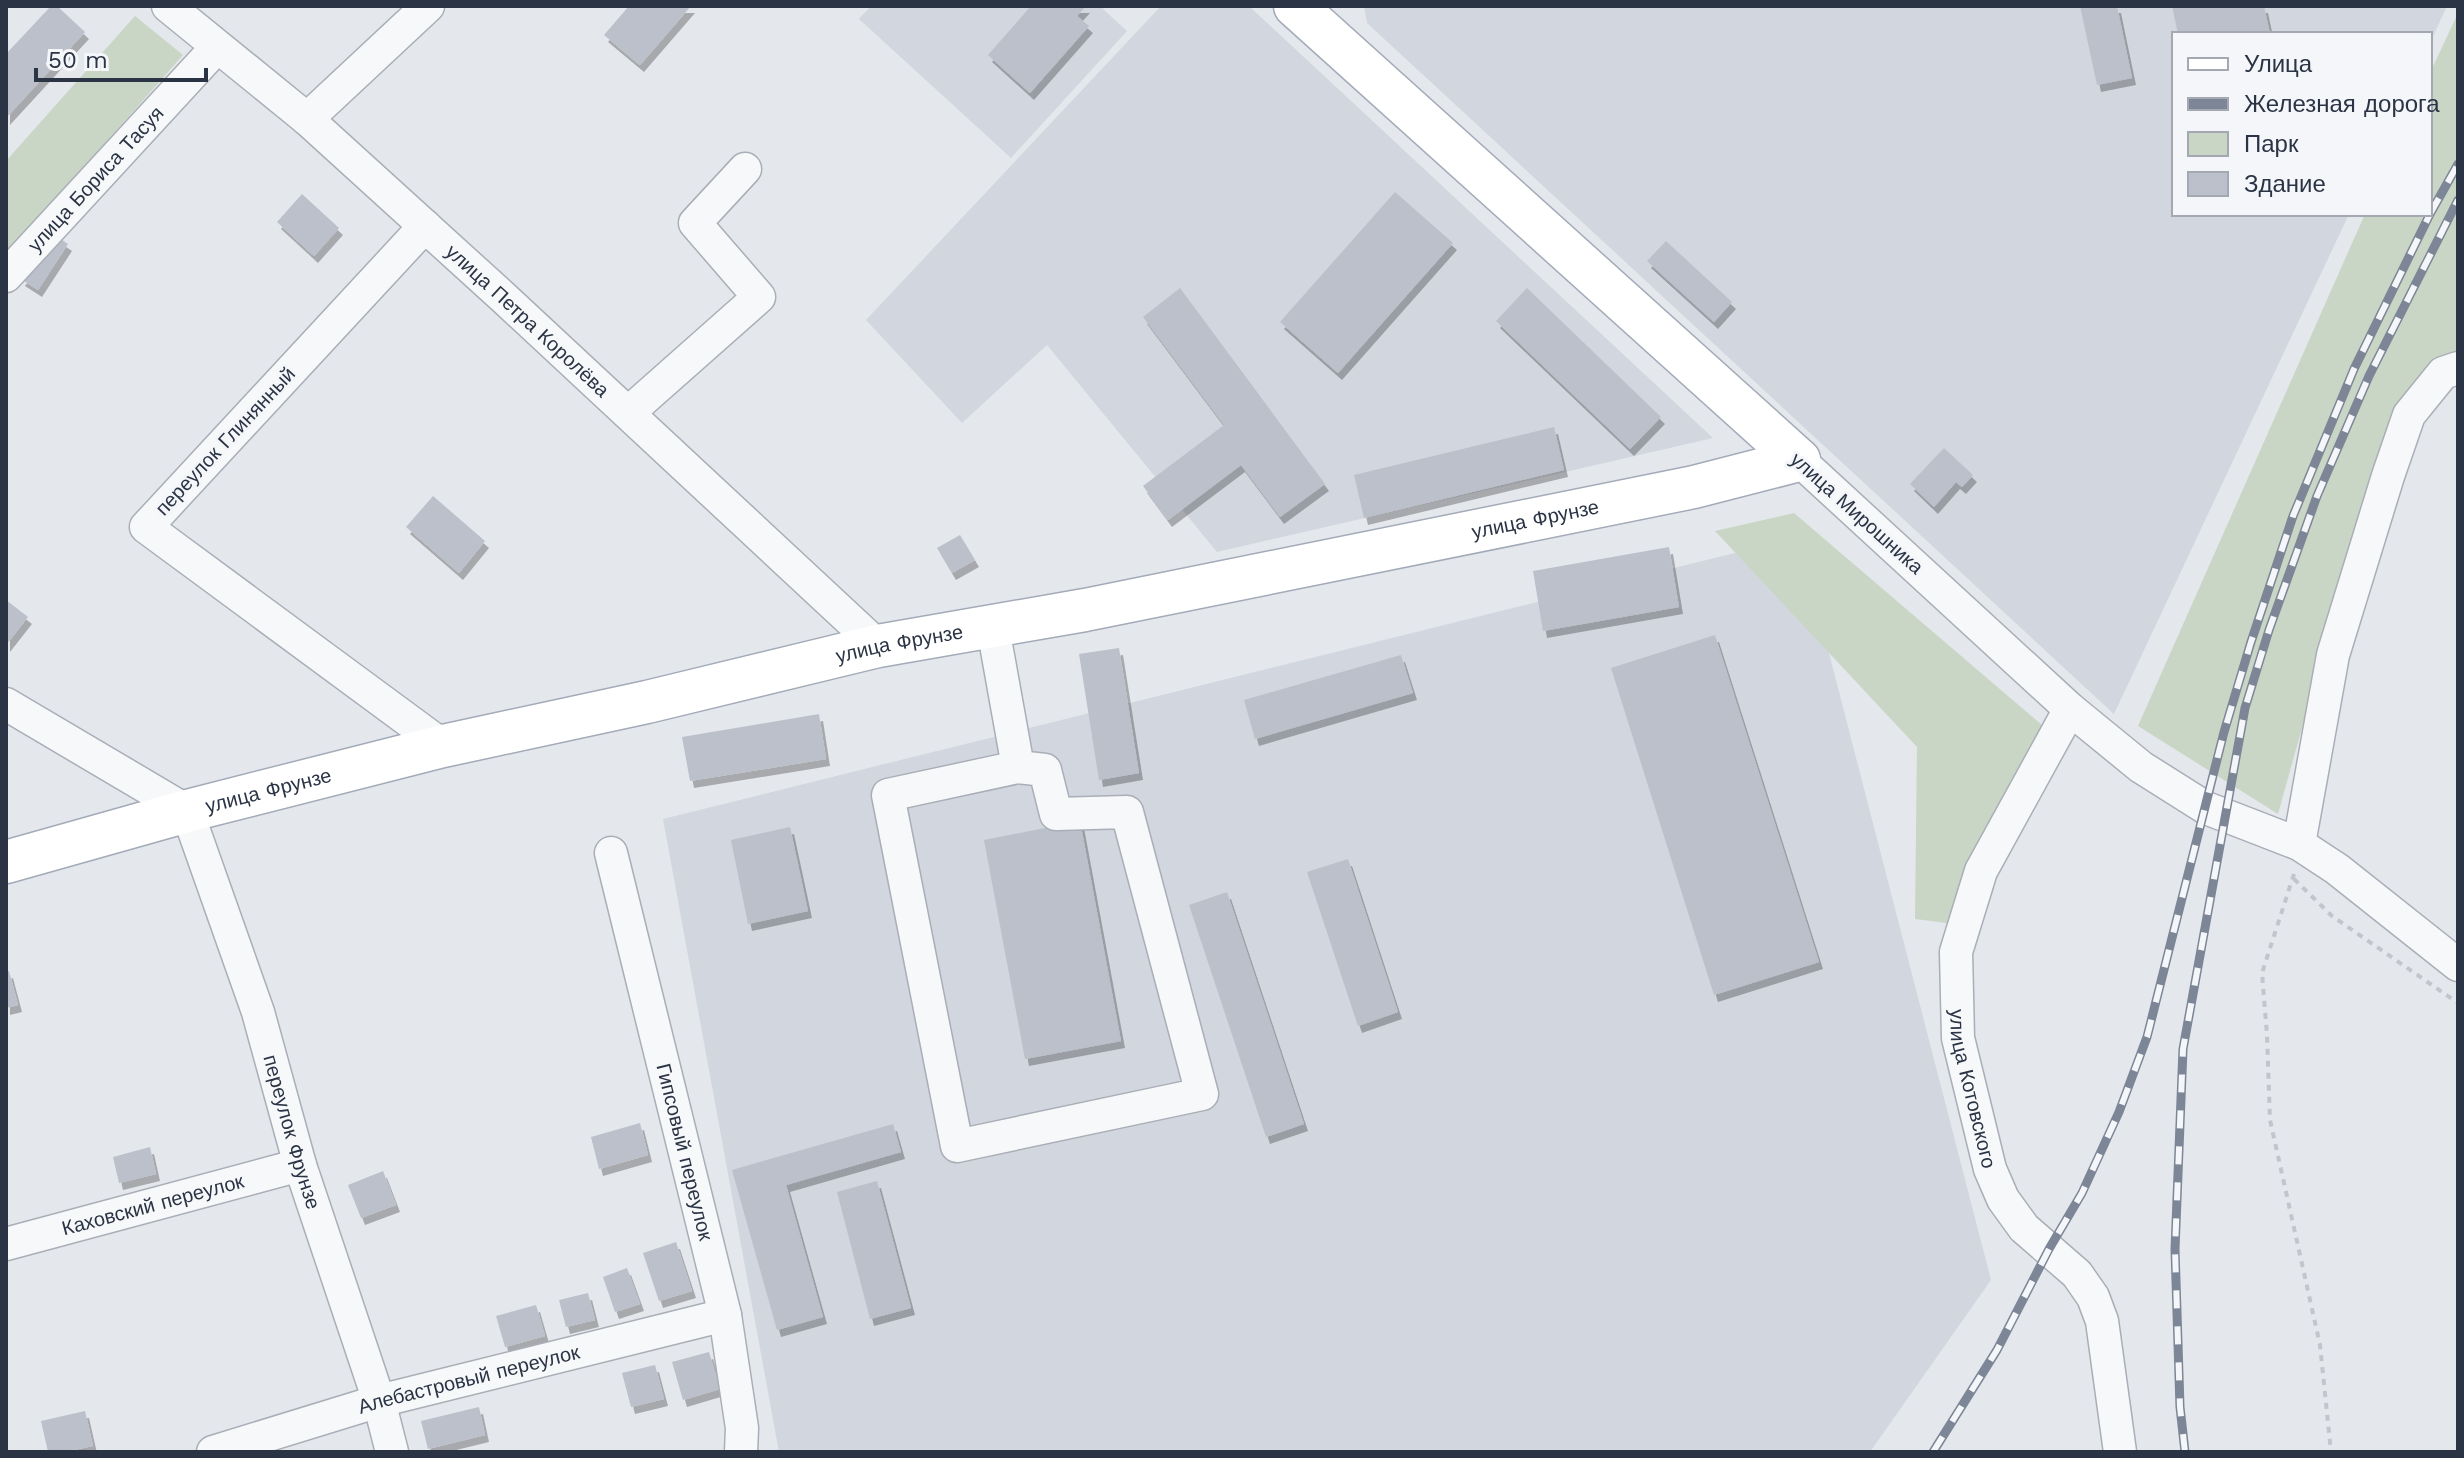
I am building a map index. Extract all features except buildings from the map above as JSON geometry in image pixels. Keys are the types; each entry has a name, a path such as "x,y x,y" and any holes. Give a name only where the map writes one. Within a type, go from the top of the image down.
{"main road":[{"name":"улица Мирошника","path":"1295,6 1799,460"},
{"name":"улица Фрунзе","path":"6,862 187,811 443,746 647,702 878,646 993,628 1694,487 1799,460"}],"street":[{"name":"улица Петра Королёва","path":"168,6 307,119 878,646"},
{"path":"307,119 428,6"},
{"name":"улица Бориса Тасуя","path":"6,276 217,47"},
{"path":"628,413 759,297 695,223 745,169"},
{"name":"переулок Глинянный","path":"425,226 146,527 443,746"},
{"path":"2299,844 2333,655 2388,476 2409,415 2443,373 2458,368"},
{"name":"улица Мирошника","path":"1799,460 2070,709 2141,767 2224,817 2299,844 2337,869 2458,965"},
{"path":"993,628 1018,767"},
{"path":"6,704 187,811"},
{"name":"улица Котовского","path":"2070,709 1981,871 1956,952 1958,1038 1990,1169 2003,1199 2024,1228 2077,1274 2093,1297 2102,1321 2120,1452"},
{"path":"1018,767 1045,770 1056,814 1127,812 1202,1094 957,1146 888,795 1018,767"},
{"name":"переулок Фрунзе","path":"187,811 258,1012 300,1165 379,1401 392,1452"},
{"name":"Гипсовый переулок","path":"611,853 725,1315 742,1428 741,1452"},
{"name":"Каховский переулок","path":"6,1244 300,1165"},
{"name":"Алебастровый переулок","path":"213,1452 379,1401 725,1315"}],"path":[{"path":"2299,844 2293,879 2262,973 2270,1120 2320,1345 2331,1452"},
{"path":"2293,879 2332,916 2458,1003"}],"shaded area":[{"path":"871,6 1105,6 1103,9 1127,31 1011,158 859,19"},
{"path":"1161,6 1249,6 1713,438 1217,552 1047,345 962,423 866,320"},
{"path":"1364,6 2447,6 2432,39 2432,32 2172,32 2172,216 2348,216 2114,714 1367,23"},
{"path":"1799,537 1991,1280 1870,1452 779,1452 663,819"}],"green space":[{"path":"2458,13 2458,354 2378,455 2278,814 2138,726 2364,216 2432,216 2432,69"},
{"path":"135,16 183,55 6,256 6,161"},
{"path":"1794,513 2056,737 1962,925 1915,919 1917,747 1715,531"}],"railway":[{"path":"2432,210 2458,164"},
{"path":"2185,1452 2180,1407 2175,1249 2183,1049 2245,708 2317,496 2369,376 2458,200"},
{"path":"1933,1452 1997,1350 2082,1193 2119,1112 2147,1037 2224,732 2293,516 2354,369 2429,216"}]}
